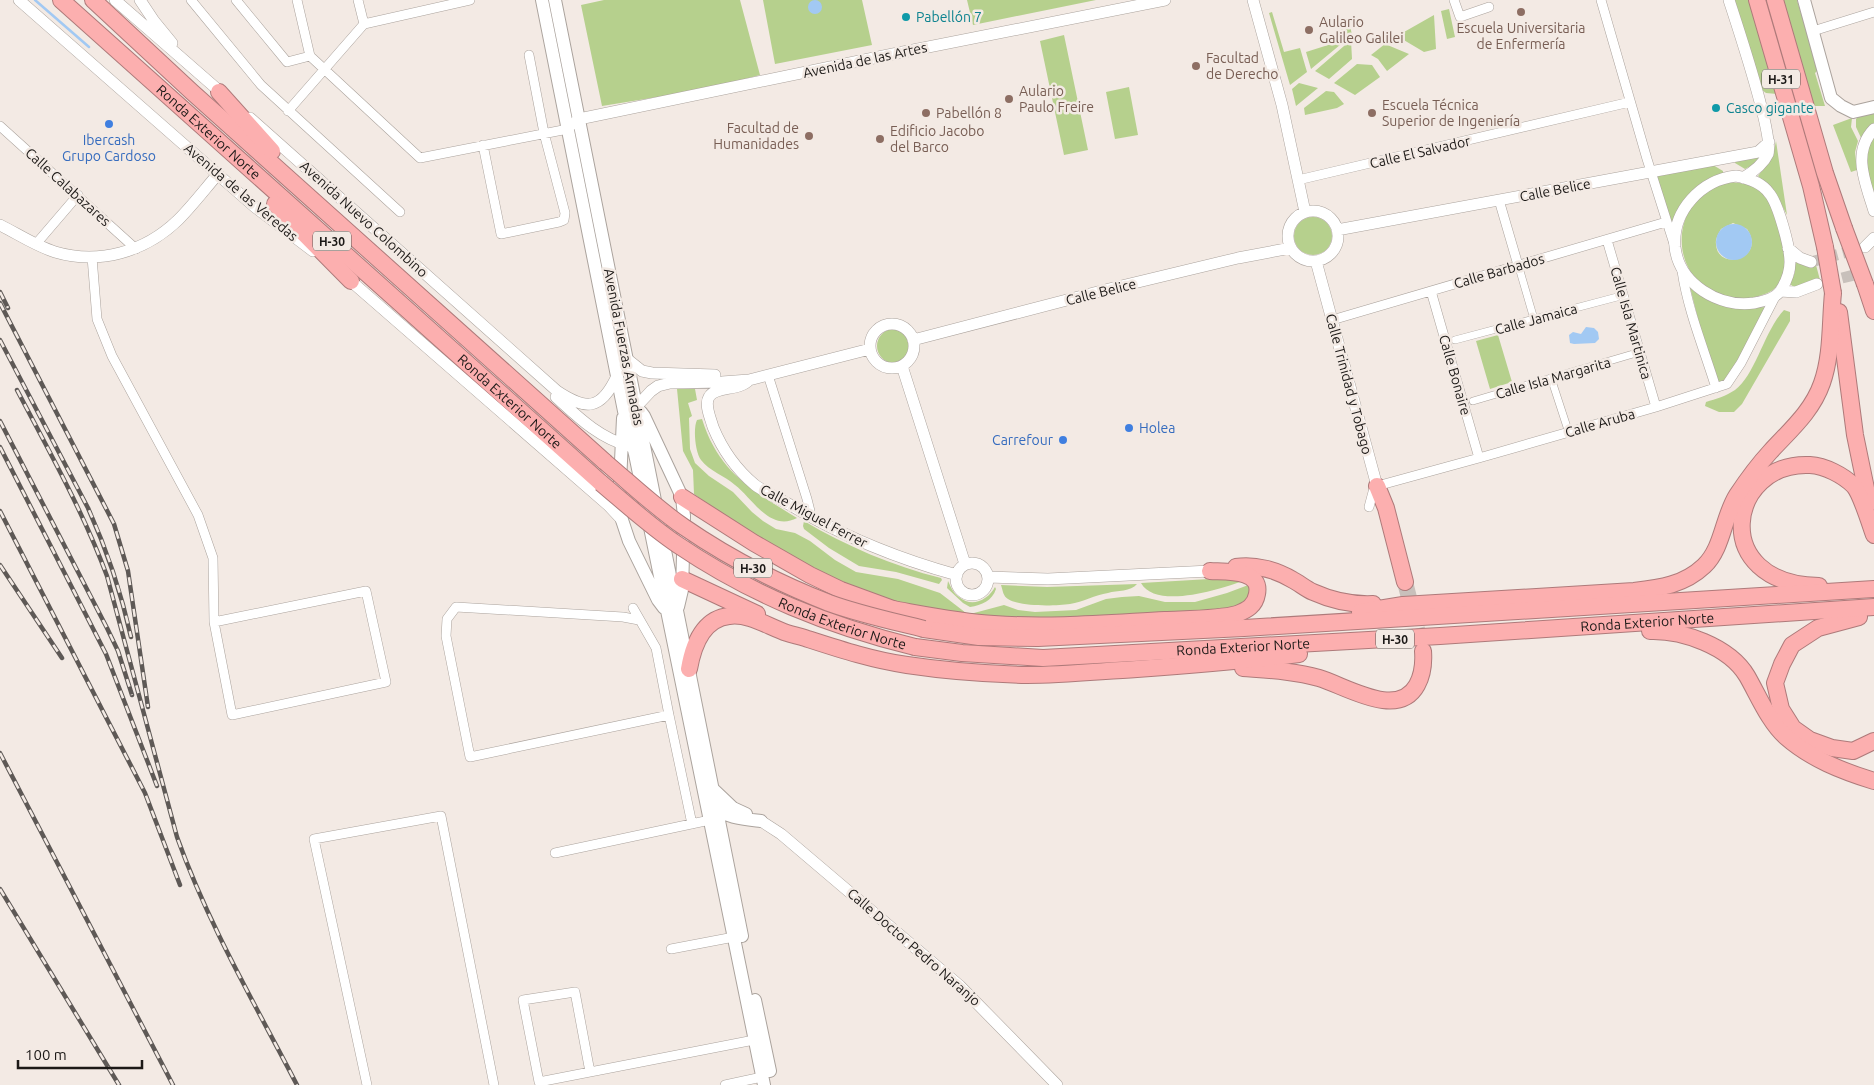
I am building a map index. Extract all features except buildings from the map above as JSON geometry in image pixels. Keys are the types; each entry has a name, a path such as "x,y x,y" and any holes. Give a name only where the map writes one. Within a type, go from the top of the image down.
{"highway":[{"name":"Ronda Exterior Norte","path":"61,0 632,509 677,544 735,580 777,602 827,622 915,647 962,654 1043,658 1440,636 1874,607"},
{"name":"Ronda Exterior Norte","path":"93,0 192,92 613,463 637,490 683,526 732,557 782,583 830,603 924,629 979,637 1038,638 1244,628 1874,587"},
{"name":"H-31","path":"1757,0 1809,177 1834,293 1835,313"},
{"name":"H-31","path":"1775,0 1825,173 1871,299"},
{"path":"219,92 356,237"},
{"path":"227,147 243,171 351,281"},
{"path":"1835,313 1855,435 1874,527"},
{"path":"1244,628 1403,605 1634,591 1668,586 1688,579 1705,566 1716,550 1736,496 1769,453 1811,407 1822,383 1830,351 1835,313"},
{"path":"1808,586 1765,572 1749,556 1742,538 1741,519 1748,501 1761,482 1778,471 1799,464 1819,466 1837,474 1855,487 1874,535"},
{"path":"1377,486 1386,508 1405,582"},
{"path":"682,497 737,533 810,575 841,590 918,618 1038,638"},
{"path":"1210,571 1246,566 1268,569 1292,579 1311,591 1334,600 1356,605 1395,602 1403,605"},
{"path":"892,609 991,624 1030,626 1234,615 1250,608 1256,600 1258,590 1254,580 1242,573 1210,571"},
{"path":"670,573 804,637 825,645 883,661 960,671 1027,674 1186,666 1276,657 1440,636"},
{"path":"1634,591 1657,592 1781,585 1874,587"},
{"path":"1874,614 1818,628 1792,645 1782,664 1776,683 1780,709 1794,728 1810,740 1832,748 1853,751 1874,742"},
{"path":"689,669 696,641 703,631 712,623 729,616 749,618 789,634 804,637"},
{"path":"1548,628 1618,632 1664,631 1694,637 1716,648 1746,674 1757,696 1784,735 1806,752 1829,765 1874,782"},
{"path":"1186,666 1284,670 1320,678 1371,698 1391,702 1402,699 1414,691 1421,677 1424,664 1423,651"}],"main road":[{"name":"Avenida Fuerzas Armadas","path":"542,0 624,411 633,449 670,573"},
{"name":"Avenida Fuerzas Armadas","path":"555,0 637,408 633,449"},
{"path":"1804,0 1831,98 1853,112 1874,107"},
{"name":"Avenida Fuerzas Armadas","path":"558,79 565,85 571,114 579,119"},
{"path":"637,408 644,416 682,497 684,516 683,556 670,573 672,612 690,701 713,789 713,815 721,833 768,1061 766,1083"},
{"path":"664,460 655,453 633,449 613,463 622,520 629,541 658,600 672,612"},
{"path":"640,562 670,573"},
{"path":"670,573 672,612 689,669 690,701 699,770 706,779 712,806 754,1040 766,1083"},
{"path":"713,789 732,808 762,821"},
{"path":"713,815 762,821"},
{"path":"721,833 726,823 735,817"},
{"path":"734,896 732,907 736,929 734,937 739,945 742,960 749,970"},
{"path":"754,1040 757,1031 755,1022 758,1013"},
{"path":"754,1040 768,1061"}],"street":[{"name":"Avenida de las Veredas","path":"19,0 255,207 351,281 608,505 622,520"},
{"path":"115,0 192,67"},
{"path":"140,0 154,22 192,67"},
{"path":"191,0 261,85 400,212"},
{"path":"236,0 287,62 310,56"},
{"path":"297,0 310,56 420,158 568,129 579,119"},
{"path":"358,0 364,24"},
{"path":"288,111 364,24 470,0"},
{"name":"Avenida de las Artes","path":"579,119 1165,0"},
{"path":"1253,0 1282,105 1305,212"},
{"path":"1454,0 1460,17 1489,7"},
{"path":"1601,0 1682,271 1692,314 1716,388"},
{"path":"1675,247 1679,222 1689,201 1707,186 1727,177 1740,177 1762,163 1768,152 1769,142 1765,122 1729,0"},
{"path":"1813,31 1874,12"},
{"path":"483,145 502,234 564,220 565,213 544,133 529,55"},
{"name":"Avenida Nuevo Colombino","path":"192,67 263,128 557,391 569,399 583,404 594,404 604,399 617,376"},
{"name":"Calle El Salvador","path":"1298,180 1630,102"},
{"path":"1874,129 1864,143 1861,163 1874,211"},
{"name":"Calle Calabazares","path":"2,132 78,195 136,248"},
{"name":"Calle Belice","path":"1337,230 1758,152 1769,142"},
{"path":"1720,159 1740,177 1769,191 1774,199 1788,248 1790,263 1787,277 1778,294"},
{"path":"0,225 36,244 63,254 92,257 115,255 136,248 159,236 179,220 218,174"},
{"path":"36,244 78,195"},
{"path":"1500,200 1534,319"},
{"path":"1316,211 1325,214 1333,221 1337,230 1338,240 1335,248 1325,258 1316,261 1301,258 1291,248 1288,237 1290,227 1296,218 1305,212 1316,211"},
{"name":"Calle Barbados","path":"1332,320 1519,268 1666,222"},
{"path":"1865,247 1874,238"},
{"name":"Calle Isla Martinica","path":"1607,240 1656,407"},
{"name":"Calle Belice","path":"913,340 1238,258 1291,248"},
{"path":"1788,248 1800,258 1811,262"},
{"path":"92,257 97,319 112,356 198,516 213,558 214,622 232,715 386,682 366,591 214,622"},
{"name":"Calle Trinidad y Tobago","path":"1316,261 1377,486"},
{"path":"1682,271 1706,293 1727,302 1748,304 1762,301 1778,294 1796,292 1817,284"},
{"name":"Calle Bonaire","path":"1431,291 1479,458"},
{"name":"Calle Aruba","path":"1377,486 1656,407 1727,384 1741,363 1778,294"},
{"name":"Calle Jamaica","path":"1455,340 1617,297"},
{"path":"887,325 896,325 903,328 913,340 912,355 902,366 891,368 882,366 874,359 870,350 873,335 887,325"},
{"path":"637,408 651,391 658,386 670,383 722,382 758,377 870,350"},
{"name":"Calle Isla Margarita","path":"1473,401 1633,354"},
{"path":"627,359 642,371 652,373 758,377"},
{"path":"902,366 965,564"},
{"name":"Avenida Nuevo Colombino","path":"534,371 543,386 588,426 602,435 633,449"},
{"path":"758,377 810,511 808,516"},
{"name":"Calle Miguel Ferrer","path":"758,377 746,384 714,392 707,400 708,410 718,438 739,469 756,485 808,516 896,557 956,575"},
{"path":"1551,378 1567,427"},
{"path":"1370,507 1373,492 1377,486"},
{"path":"965,564 979,564 986,570 988,577 986,587 979,594 969,595 964,593 957,585 956,575 965,564"},
{"path":"988,577 1048,579 1210,571"},
{"path":"640,620 622,617 456,607 447,619 446,636 470,757 668,716"},
{"path":"633,608 656,648 668,716 692,824"},
{"path":"555,853 692,824 713,815"},
{"path":"367,1085 314,839 440,816 494,1085"},
{"name":"Calle Doctor Pedro Naranjo","path":"762,821 781,834 960,986 1056,1085"},
{"path":"671,949 734,937"},
{"path":"590,1072 575,992 523,1000 539,1082 754,1040"},
{"path":"725,1085 766,1083"}],"green space":[{"path":"604,0 740,0 760,75 707,89 602,106 581,5"},
{"path":"763,0 862,0 872,45 775,64"},
{"path":"967,0 1096,0 973,25"},
{"path":"1734,0 1750,0 1777,94 1766,93 1762,90"},
{"path":"1783,0 1797,0 1818,70 1815,73 1825,106 1814,106"},
{"path":"1449,9 1455,37 1447,39 1441,11"},
{"path":"1272,12 1284,52 1300,48 1307,72 1290,85 1269,13"},
{"path":"1434,15 1436,49 1424,52 1397,36"},
{"path":"1349,21 1352,35 1311,69 1306,52 1344,40 1340,23"},
{"path":"1064,35 1088,150 1064,155 1040,41"},
{"path":"1351,40 1352,59 1329,79 1315,71"},
{"path":"1385,44 1409,54 1387,71 1378,59 1371,55"},
{"path":"1357,64 1372,65 1380,77 1355,95 1334,83"},
{"path":"1299,83 1318,88 1296,106 1292,89"},
{"path":"1129,87 1138,135 1115,139 1106,92"},
{"path":"1326,91 1334,92 1344,104 1337,108 1305,115 1304,108"},
{"path":"1874,112 1874,123 1864,134 1862,140 1856,127 1856,119 1860,115"},
{"path":"1852,118 1851,127 1858,141 1855,152 1857,170 1851,172 1833,125"},
{"path":"1874,138 1874,195 1867,173 1866,158 1869,145"},
{"path":"1776,141 1787,215 1776,194 1758,176 1773,156"},
{"path":"1761,155 1756,163 1745,169 1735,163 1736,160"},
{"path":"1713,165 1723,171 1723,174 1672,227 1657,176"},
{"path":"1730,182 1753,186 1767,196 1773,208 1785,253 1784,271 1781,280 1772,291 1755,297 1735,298 1716,294 1693,276 1684,256 1682,234 1684,223 1694,202 1702,194 1714,187","holes":["1733,223 1747,229 1751,239 1751,248 1746,254 1732,259 1724,258 1718,253 1716,242 1721,229"]},
{"path":"1313,217 1326,223 1332,236 1326,249 1313,255 1300,249 1294,236 1300,223"},
{"path":"1798,261 1807,267 1816,265 1820,280 1795,288 1790,284 1795,272 1795,264"},
{"path":"1690,287 1744,308 1766,307 1728,378 1717,384 1702,335"},
{"path":"1784,310 1790,312 1790,321 1742,404 1734,412 1719,412 1705,406 1706,402 1728,394 1742,383 1749,374 1771,329"},
{"path":"894,329 901,330 906,334 910,339 910,353 906,358 901,362 894,363 887,362 882,358 878,353 877,346 878,339 882,334 887,330"},
{"path":"1498,335 1512,382 1490,389 1476,341"},
{"path":"677,389 695,389 697,400 688,403 692,416 689,418 690,449 695,463 709,476 733,492 763,521 776,529 795,533 810,541 835,560 856,572 898,579 940,593 966,613 974,613 1004,605 1018,610 1035,612 1076,610 1106,599 1139,596 1165,602 1195,602 1251,584 1252,597 1236,609 1141,617 990,620 882,599 819,571 771,545 694,494 693,470 683,451"},
{"path":"702,419 709,438 728,467 752,489 797,518 778,521 770,517 735,485 704,464 697,452 695,434 697,420"},
{"path":"804,521 836,539 870,554 905,568 941,578 942,580 939,584 896,572 859,566 829,548 804,529"},
{"path":"1227,578 1243,581 1205,592 1174,596 1160,595 1149,591 1141,583"},
{"path":"948,581 952,590 957,595 969,602 984,599 995,587 996,589 992,597 986,602 970,607 947,588"},
{"path":"1137,584 1128,590 1103,594 1064,605 1029,605 1014,602 1005,596 1001,585 1047,587"}],"water":[{"path":"812,0 818,0 822,7 818,14 812,14 808,10 808,4"},
{"path":"1734,224 1741,225 1747,229 1751,235 1751,249 1747,255 1741,259 1734,260 1727,259 1721,255 1717,249 1716,242 1717,235 1721,229 1727,225"},
{"path":"1586,327 1594,328 1598,332 1599,339 1595,343 1570,343 1569,335 1573,332 1581,334"}],"waterway":[{"path":"35,0 89,47"}],"tunnel":[{"path":"1811,262 1858,249"},
{"path":"1826,282 1874,270"},
{"path":"1405,582 1422,649"}],"railway":[{"path":"0,292 8,308"},
{"path":"0,303 114,524 128,571 148,707"},
{"path":"0,340 88,508 113,571 131,637"},
{"path":"17,390 76,505 107,576 177,837 189,869 233,963 297,1085"},
{"path":"0,421 107,628 118,651 132,695"},
{"path":"0,447 106,654 157,786"},
{"path":"0,511 145,793 180,885"},
{"path":"0,565 62,658"},
{"path":"0,753 173,1085"},
{"path":"0,889 119,1085"}],"place":[{"name":"Escuela Universitaria de Enfermería","path":"1521,12"},
{"name":"Pabellón 7","path":"906,17"},
{"name":"Aulario Galileo Galilei","path":"1309,30"},
{"name":"Facultad de Derecho","path":"1196,66"},
{"name":"Aulario Paulo Freire","path":"1009,99"},
{"name":"Casco gigante","path":"1716,108"},
{"name":"Pabellón 8","path":"926,113"},
{"name":"Escuela Técnica Superior de Ingeniería","path":"1372,113"},
{"name":"Ibercash Grupo Cardoso","path":"109,124"},
{"name":"Facultad de Humanidades","path":"809,136"},
{"name":"Edificio Jacobo del Barco","path":"880,139"},
{"name":"Holea","path":"1129,428"},
{"name":"Carrefour","path":"1063,440"}]}
